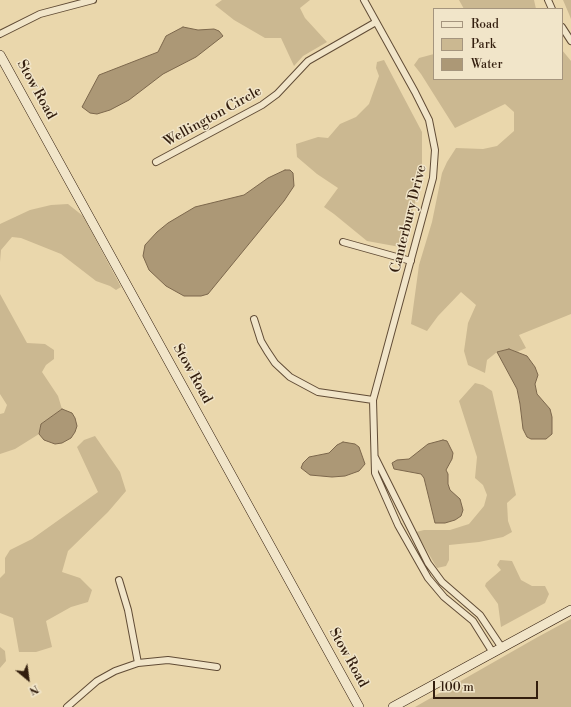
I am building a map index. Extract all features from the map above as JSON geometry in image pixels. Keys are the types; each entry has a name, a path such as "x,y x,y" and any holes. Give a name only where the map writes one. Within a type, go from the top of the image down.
{"street":[{"path":"0,34 40,14 93,0"},
{"name":"Canterbury Drive","path":"364,0 415,92 429,120 435,141 435,169 373,400 375,473 385,499 424,572 444,597 473,621 493,653"},
{"name":"Wellington Circle","path":"156,162 262,105 277,94 308,61 376,22"},
{"path":"563,29 571,41"},
{"name":"Stow Road","path":"0,55 359,707"},
{"path":"343,242 411,261"},
{"path":"254,318 261,341 267,351 275,363 290,377 310,388 327,394 373,400"},
{"name":"Canterbury Drive","path":"375,456 410,530 431,568 442,582 480,615 502,648"},
{"path":"385,499 393,495"},
{"path":"403,533 410,530"},
{"path":"424,572 431,568"},
{"path":"119,580 128,610 138,663"},
{"path":"393,707 571,610"},
{"path":"67,707 97,681 115,671 138,663 168,660 217,667"}],"green space":[{"path":"222,0 310,0 300,8 305,18 327,42 303,56 294,66 281,38 265,38 234,20 215,5"},
{"path":"459,0 534,0 536,8 463,8"},
{"path":"563,0 571,0 571,19 569,14"},
{"path":"563,51 571,61 571,314 519,335 526,348 517,352 509,349 497,352 487,360 485,373 468,365 464,351 468,323 476,305 461,292 438,316 427,331 411,324 419,265 432,222 442,173 447,162 456,148 483,149 497,146 514,131 514,112 505,104 455,128 414,65 419,58 433,54 433,80 563,80"},
{"path":"384,60 422,132 422,163 415,204 400,247 367,241 324,207 338,188 317,174 297,157 296,144 318,137 328,138 340,124 356,117 369,104 379,76 376,68 377,62"},
{"path":"68,204 83,216 121,287 116,290 96,281 61,254 21,238 12,237 1,250 0,262 0,224 30,210 51,205"},
{"path":"0,294 27,343 45,344 54,350 54,359 46,365 42,372 58,396 62,409 41,424 39,434 15,449 0,454 0,414 4,413 7,405 0,394"},
{"path":"475,383 483,385 492,391 516,495 507,503 508,521 512,532 503,537 479,542 449,545 449,560 446,566 437,568 416,532 424,530 450,530 469,524 484,506 487,495 483,485 475,478 477,457 459,401"},
{"path":"95,436 120,472 126,491 108,512 68,551 62,572 80,578 92,590 88,602 71,607 46,621 52,647 36,652 19,652 13,618 0,613 0,578 5,573 5,558 10,550 32,539 98,492 77,447 84,440"},
{"path":"500,560 512,561 521,580 532,586 545,586 549,594 545,603 501,627 498,604 485,586 486,583 501,570 497,565"},
{"path":"571,619 571,707 415,707 536,638"},
{"path":"0,647 5,651 6,661 0,668"}],"water":[{"path":"183,27 198,30 214,29 219,31 223,36 196,57 163,74 129,100 110,110 97,114 90,113 82,107 99,75 158,52 166,36"},
{"path":"285,170 290,170 293,173 294,186 284,201 208,294 201,296 184,296 166,286 149,270 143,256 145,245 168,223 195,207 244,195 268,178"},
{"path":"509,349 527,356 535,367 538,375 535,384 537,394 550,409 552,417 552,434 546,439 531,439 527,437 523,429 517,389 497,352"},
{"path":"62,409 72,413 75,418 77,426 75,432 71,438 62,443 55,444 44,440 39,434 41,424"},
{"path":"443,440 447,441 453,453 452,459 446,470 448,474 448,484 450,490 460,499 463,510 461,516 455,520 445,523 435,523 424,478 421,474 394,469 392,463 397,460 409,459 428,444"},
{"path":"343,442 355,444 359,447 365,464 359,471 345,476 332,477 310,475 301,468 303,463 309,457 329,453 337,445"}]}
